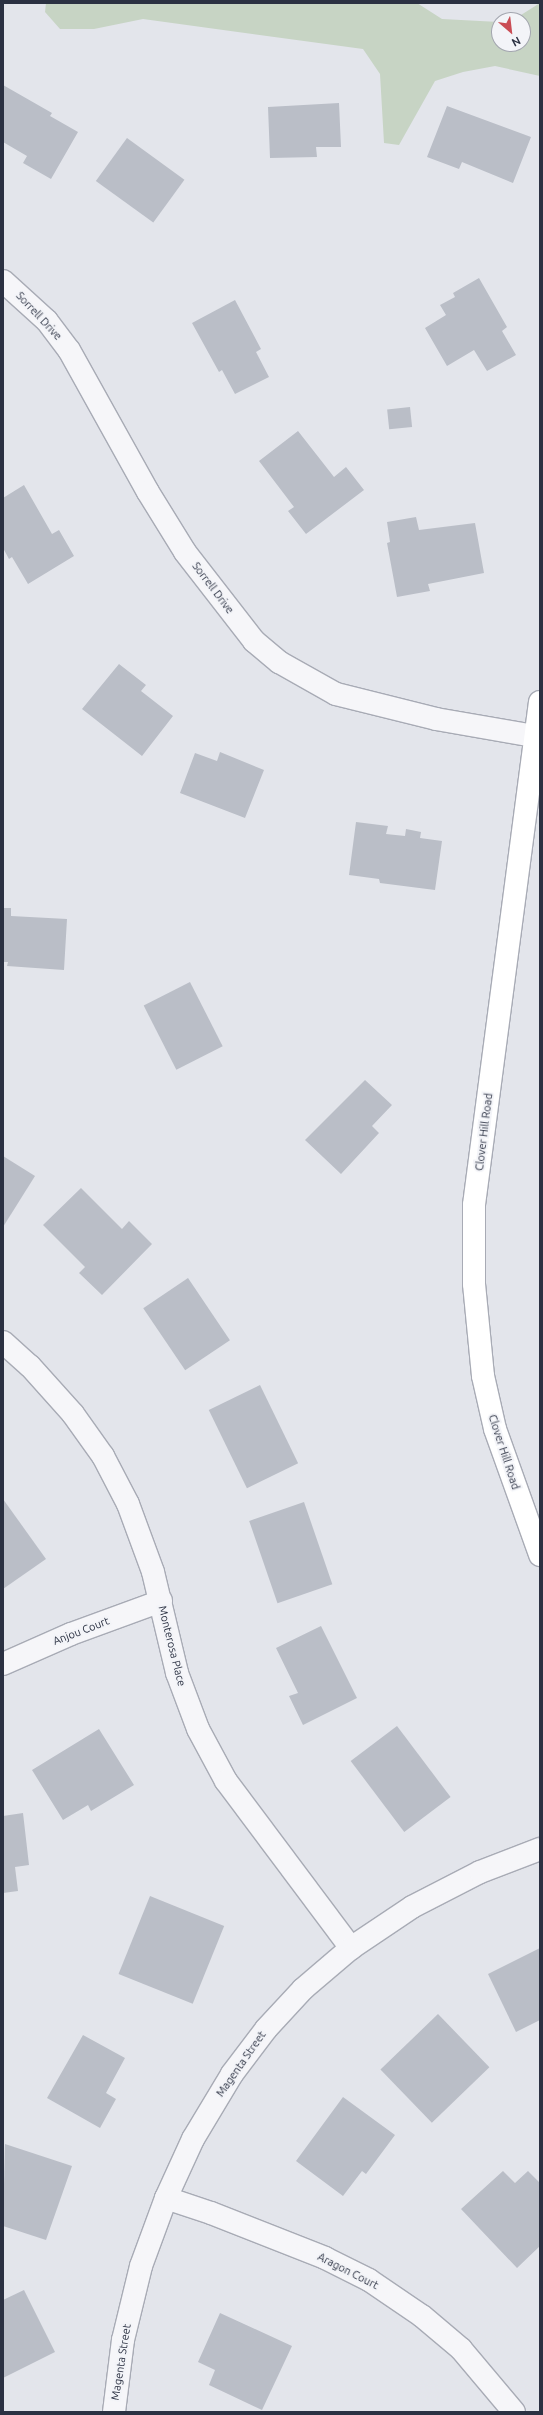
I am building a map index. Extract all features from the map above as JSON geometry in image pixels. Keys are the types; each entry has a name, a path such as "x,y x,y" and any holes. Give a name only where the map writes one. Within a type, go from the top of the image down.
{"street":[{"name":"Sorrell Drive","path":"3,281 47,321 69,350 148,492 186,552 254,641 279,662 336,694 436,719 538,737"},
{"name":"Clover Hill Road","path":"540,702 538,737 474,1205 474,1284 483,1376 495,1429 540,1555"},
{"name":"Monterosa Place","path":"3,1342 30,1366 73,1414 103,1456 128,1504 161,1601 177,1673 198,1729 226,1781 351,1948"},
{"name":"Anjou Court","path":"3,1664 71,1634 161,1601"},
{"name":"Magenta Street","path":"114,2412 123,2340 141,2266 166,2198 193,2139 232,2074 266,2029 304,1989 351,1948 412,1907 480,1872 540,1849"},
{"name":"Aragon Court","path":"166,2198 325,2258 369,2280 422,2316 461,2350 514,2412"}],"green space":[{"path":"46,3 417,3 442,19 491,22 491,52 531,52 531,12 526,12 540,3 540,76 495,66 463,72 435,81 399,145 384,143 380,74 363,49 143,19 94,29 60,29 45,12"}],"building":[{"path":"3,85 52,113 50,116 78,132 51,179 23,163 27,156 3,142"},
{"path":"339,103 341,147 316,147 317,157 270,158 268,107"},
{"path":"447,106 531,137 513,183 462,162 459,169 427,157"},
{"path":"127,138 184,180 153,223 96,181"},
{"path":"479,278 507,327 502,331 516,355 487,371 474,350 447,366 425,328 446,315 440,305 455,297 453,293"},
{"path":"235,300 261,349 256,352 269,377 235,394 222,370 219,372 192,323"},
{"path":"410,407 412,427 389,429 387,409"},
{"path":"298,431 334,477 346,467 364,490 306,534 288,511 294,507 259,461"},
{"path":"24,485 52,534 59,530 74,556 28,584 12,557 9,559 3,548 3,498"},
{"path":"416,517 419,530 475,523 484,573 428,584 430,591 397,597 387,543 390,542 387,522"},
{"path":"119,664 146,685 141,691 173,716 142,756 82,709"},
{"path":"220,752 264,770 245,818 180,793 195,753 217,761"},
{"path":"356,822 388,826 386,834 405,836 406,829 421,832 420,838 442,841 435,890 380,883 379,879 349,875"},
{"path":"3,908 11,908 11,916 67,919 64,970 7,966 8,962 3,962"},
{"path":"190,982 223,1046 176,1070 144,1006"},
{"path":"365,1080 392,1105 372,1126 379,1133 341,1174 305,1140"},
{"path":"3,1156 35,1176 3,1227"},
{"path":"81,1188 122,1229 129,1221 152,1244 102,1295 79,1273 85,1267 43,1225"},
{"path":"188,1278 230,1340 185,1370 143,1308"},
{"path":"260,1385 298,1463 247,1488 209,1410"},
{"path":"3,1499 46,1559 3,1589"},
{"path":"304,1502 332,1584 277,1603 249,1521"},
{"path":"321,1626 357,1698 303,1725 289,1696 298,1693 276,1648"},
{"path":"397,1726 451,1797 404,1832 351,1761"},
{"path":"99,1729 134,1785 91,1811 88,1805 63,1820 32,1770"},
{"path":"23,1813 29,1865 15,1867 18,1891 3,1893 3,1816"},
{"path":"150,1896 224,1926 193,2004 119,1974"},
{"path":"540,1948 540,2020 516,2032 488,1974"},
{"path":"438,2014 489,2067 432,2123 380,2070"},
{"path":"83,2035 125,2058 106,2093 116,2099 100,2128 47,2098"},
{"path":"343,2097 395,2135 366,2174 362,2171 343,2196 296,2161"},
{"path":"5,2144 72,2166 46,2240 3,2226"},
{"path":"503,2171 515,2183 528,2171 540,2183 540,2246 517,2268 461,2209"},
{"path":"24,2290 55,2352 3,2378 3,2300"},
{"path":"220,2313 292,2346 262,2410 209,2385 215,2370 198,2362"}]}
